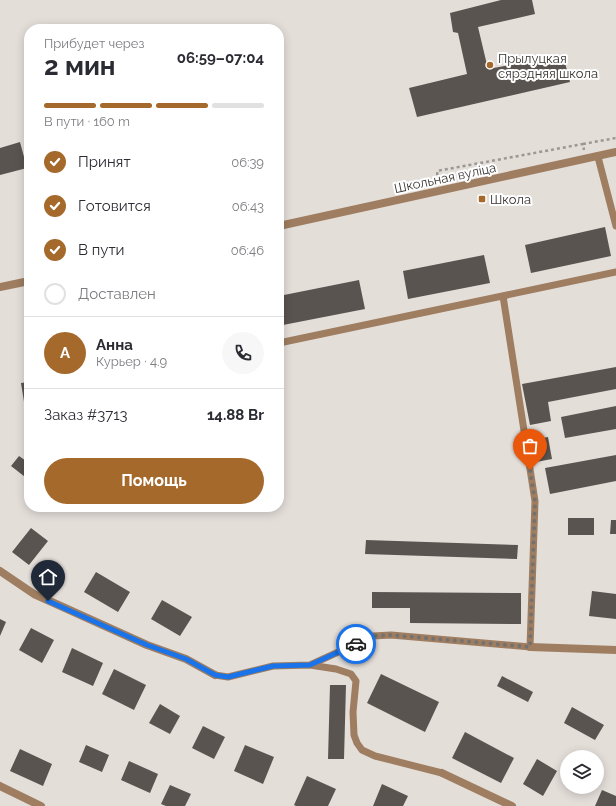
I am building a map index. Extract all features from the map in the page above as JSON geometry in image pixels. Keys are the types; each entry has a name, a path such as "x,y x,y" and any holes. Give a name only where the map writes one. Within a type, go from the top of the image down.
{"street":[{"name":"Школьная вуліца","path":"284,225 616,152"},
{"path":"0,287 24,282"},
{"path":"0,571 34,594 147,645 186,659 215,675"},
{"path":"530,647 616,650"},
{"path":"442,773 512,806"},
{"path":"0,786 41,806"}],"lane":[{"path":"598,156 616,226"},
{"path":"284,342 616,272"},
{"path":"310,665 373,636 391,635 530,647 535,501 503,296"},
{"path":"215,675 228,677 273,666 310,665 336,669 351,674 356,681 353,712 354,736 362,750 375,756 442,773"}],"path":[{"path":"440,191 437,171 616,138"},
{"path":"583,144 585,159"}],"building":[{"path":"501,0 532,0 535,14 478,27 488,69 563,55 570,82 417,117 409,88 467,74 458,33 453,32 450,13"},
{"path":"20,142 24,157 24,169 0,175 0,148"},
{"path":"605,227 611,256 531,273 525,245"},
{"path":"484,255 490,283 408,299 403,271"},
{"path":"359,280 365,309 284,325 284,295"},
{"path":"616,367 616,389 548,402 551,421 530,425 522,384"},
{"path":"21,383 24,383 24,402"},
{"path":"616,406 616,429 565,438 561,417"},
{"path":"548,437 552,459 536,462 532,440"},
{"path":"616,455 616,481 550,494 545,468"},
{"path":"19,456 24,460 24,476 11,466"},
{"path":"568,518 594,518 594,535 568,535"},
{"path":"611,520 616,520 616,534 610,534"},
{"path":"31,528 48,541 29,565 12,552"},
{"path":"366,540 518,545 517,559 365,554"},
{"path":"96,572 130,592 118,612 84,592"},
{"path":"592,591 616,594 616,619 589,616"},
{"path":"372,592 521,593 521,624 410,623 410,608 372,608"},
{"path":"162,600 192,617 180,636 151,619"},
{"path":"0,619 6,622 0,636"},
{"path":"31,628 54,640 42,663 19,650"},
{"path":"72,648 103,663 93,686 62,672"},
{"path":"114,669 146,685 134,710 102,694"},
{"path":"381,674 439,702 425,732 367,703"},
{"path":"502,676 533,692 528,702 497,686"},
{"path":"330,685 346,685 344,759 328,759"},
{"path":"160,704 180,716 170,734 149,723"},
{"path":"572,707 604,725 595,740 564,723"},
{"path":"203,726 225,737 214,759 192,748"},
{"path":"465,732 514,758 501,783 452,758"},
{"path":"86,745 109,755 102,772 79,762"},
{"path":"245,745 274,757 263,784 234,771"},
{"path":"20,749 52,764 43,786 10,771"},
{"path":"537,759 557,771 543,796 523,784"},
{"path":"129,761 158,774 150,793 121,780"},
{"path":"307,776 336,789 328,806 294,805"},
{"path":"382,784 408,796 403,806 373,806"},
{"path":"170,785 191,794 185,806 166,806 161,804"},
{"path":"604,791 616,796 616,806 595,806 600,794 604,794"}],"way so far":[{"path":"356,644 373,636 391,635 530,647 535,501 530,470"}],"place":[{"name":"Прылуцкая сярэдняя школа","path":"490,65"},
{"name":"Школа","path":"482,199"}],"route":[{"path":"48,601 147,645 186,659 215,675 228,677 273,666 310,665 356,644"}]}
